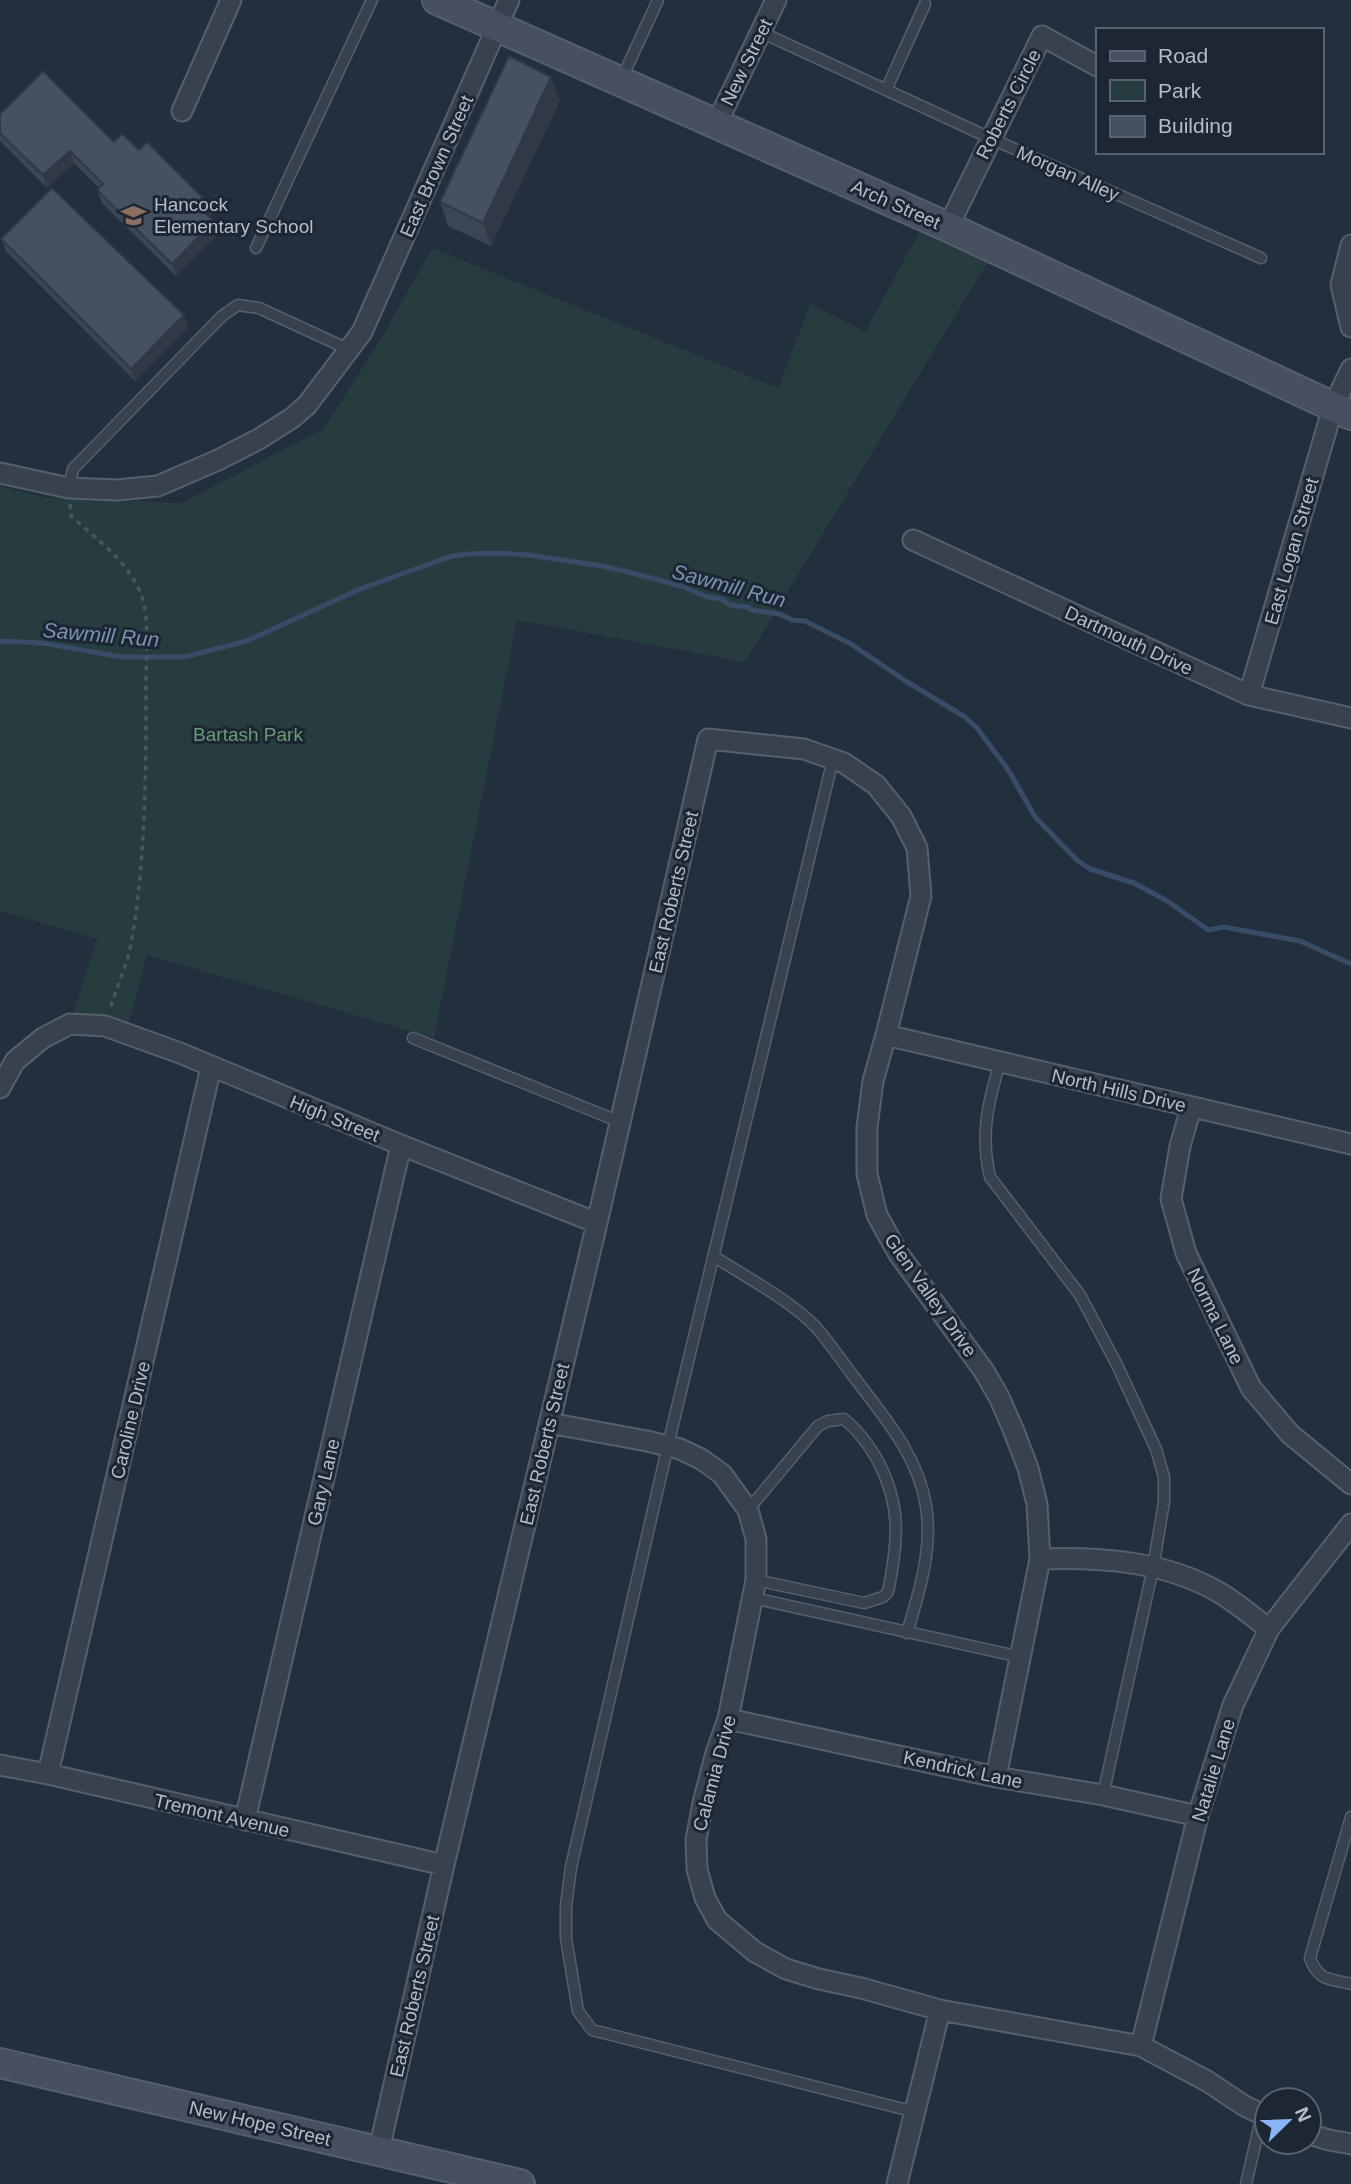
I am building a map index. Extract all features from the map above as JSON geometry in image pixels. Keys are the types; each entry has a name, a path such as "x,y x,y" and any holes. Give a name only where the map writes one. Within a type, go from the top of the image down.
{"street":[{"path":"183,111 231,0"},
{"name":"Arch Street","path":"437,0 948,227 1342,411"},
{"name":"East Brown Street","path":"0,473 69,488 117,490 158,486 259,439 307,405 362,332 509,0"},
{"name":"New Street","path":"716,125 776,0"},
{"name":"Roberts Circle","path":"948,227 1042,36 1096,65"},
{"path":"1351,245 1341,285 1351,327"},
{"name":"East Logan Street","path":"1249,695 1342,411 1351,369"},
{"name":"Dartmouth Drive","path":"914,540 1249,695 1351,718"},
{"name":"Glen Valley Drive","path":"708,738 804,749 844,763 876,785 901,816 917,848 921,896 873,1081 867,1127 867,1174 877,1215 898,1253 976,1360 999,1397 1028,1468 1037,1504 1040,1559 996,1777"},
{"name":"East Roberts Street","path":"379,2150 708,738"},
{"name":"High Street","path":"0,1088 15,1060 43,1038 70,1024 105,1026 180,1053 597,1223"},
{"name":"North Hills Drive","path":"887,1035 1351,1144"},
{"name":"Caroline Drive","path":"48,1774 211,1067"},
{"name":"Norma Lane","path":"1191,1108 1180,1146 1171,1199 1186,1253 1251,1388 1290,1434 1351,1484"},
{"name":"Gary Lane","path":"244,1820 401,1145"},
{"name":"Calamia Drive","path":"549,1423 668,1445 701,1459 722,1474 748,1510 756,1539 754,1589 729,1719 716,1753 696,1840 697,1869 705,1898 717,1920 755,1952 786,1969 940,2010 1141,2046 1207,2081 1253,2110"},
{"name":"Natalie Lane","path":"1141,2046 1198,1816 1233,1705 1269,1629 1351,1524"},
{"path":"1040,1559 1083,1558 1133,1563 1183,1575 1221,1594 1269,1629"},
{"name":"Kendrick Lane","path":"729,1719 996,1777 1104,1795 1198,1816"},
{"name":"Tremont Avenue","path":"0,1765 444,1865"},
{"path":"897,2184 940,2010"},
{"name":"New Hope Street","path":"0,2063 379,2150 449,2176 520,2184"},
{"path":"1323,2138 1351,2144"}],"lane":[{"path":"256,248 372,0"},
{"path":"620,82 658,0"},
{"path":"886,90 925,4"},
{"name":"Morgan Alley","path":"761,32 990,138 1261,258"},
{"path":"69,488 73,469 222,316 238,305 259,308 350,350"},
{"path":"833,760 668,1445 571,1867 566,1906 566,1938 578,2011 592,2030 915,2112"},
{"path":"413,1038 620,1122"},
{"path":"1000,1062 988,1101 985,1127 985,1156 990,1177 1080,1294 1156,1449 1164,1477 1164,1502 1153,1568 1104,1795"},
{"path":"713,1256 791,1307 814,1326 908,1452 926,1507 928,1535 918,1596 907,1633"},
{"path":"748,1510 818,1426 828,1420 844,1419 854,1427 872,1451 888,1481 894,1502 897,1535 888,1592 883,1597 864,1603 754,1589"},
{"path":"754,1589 907,1633 1021,1657"},
{"path":"1351,1817 1310,1958 1314,1970 1323,1978 1351,1984"},
{"path":"1246,2184 1254,2156"}],"path":[{"path":"69,488 71,516 129,570 142,596 146,621 146,743 137,898 130,947 105,1026"}],"green space":[{"name":"Bartash Park","path":"927,218 995,250 745,662 517,620 434,1038 147,955 126,1033 70,1024 97,939 0,911 0,486 48,498 181,503 323,429 381,339 432,248 778,388 810,304 865,332"}],"building":[{"path":"509,56 551,77 483,223 440,202"},
{"path":"43,71 114,142 122,134 139,150 147,142 207,202 201,209 214,221 172,264 97,190 103,184 70,151 43,175 0,133 0,114"},
{"path":"52,188 184,315 131,369 1,239"}],"waterway":[{"name":"Sawmill Run","path":"0,641 43,643 121,657 184,657 247,641 360,589 452,556 469,554 529,555 632,573 681,586 707,597 722,599 730,605 805,621 851,644 965,717 977,728 1009,771 1035,817 1077,860 1090,869 1134,883 1169,902 1208,930 1224,927 1300,941 1351,964"}],"place":[{"name":"Hancock Elementary School","path":"134,215"}]}
